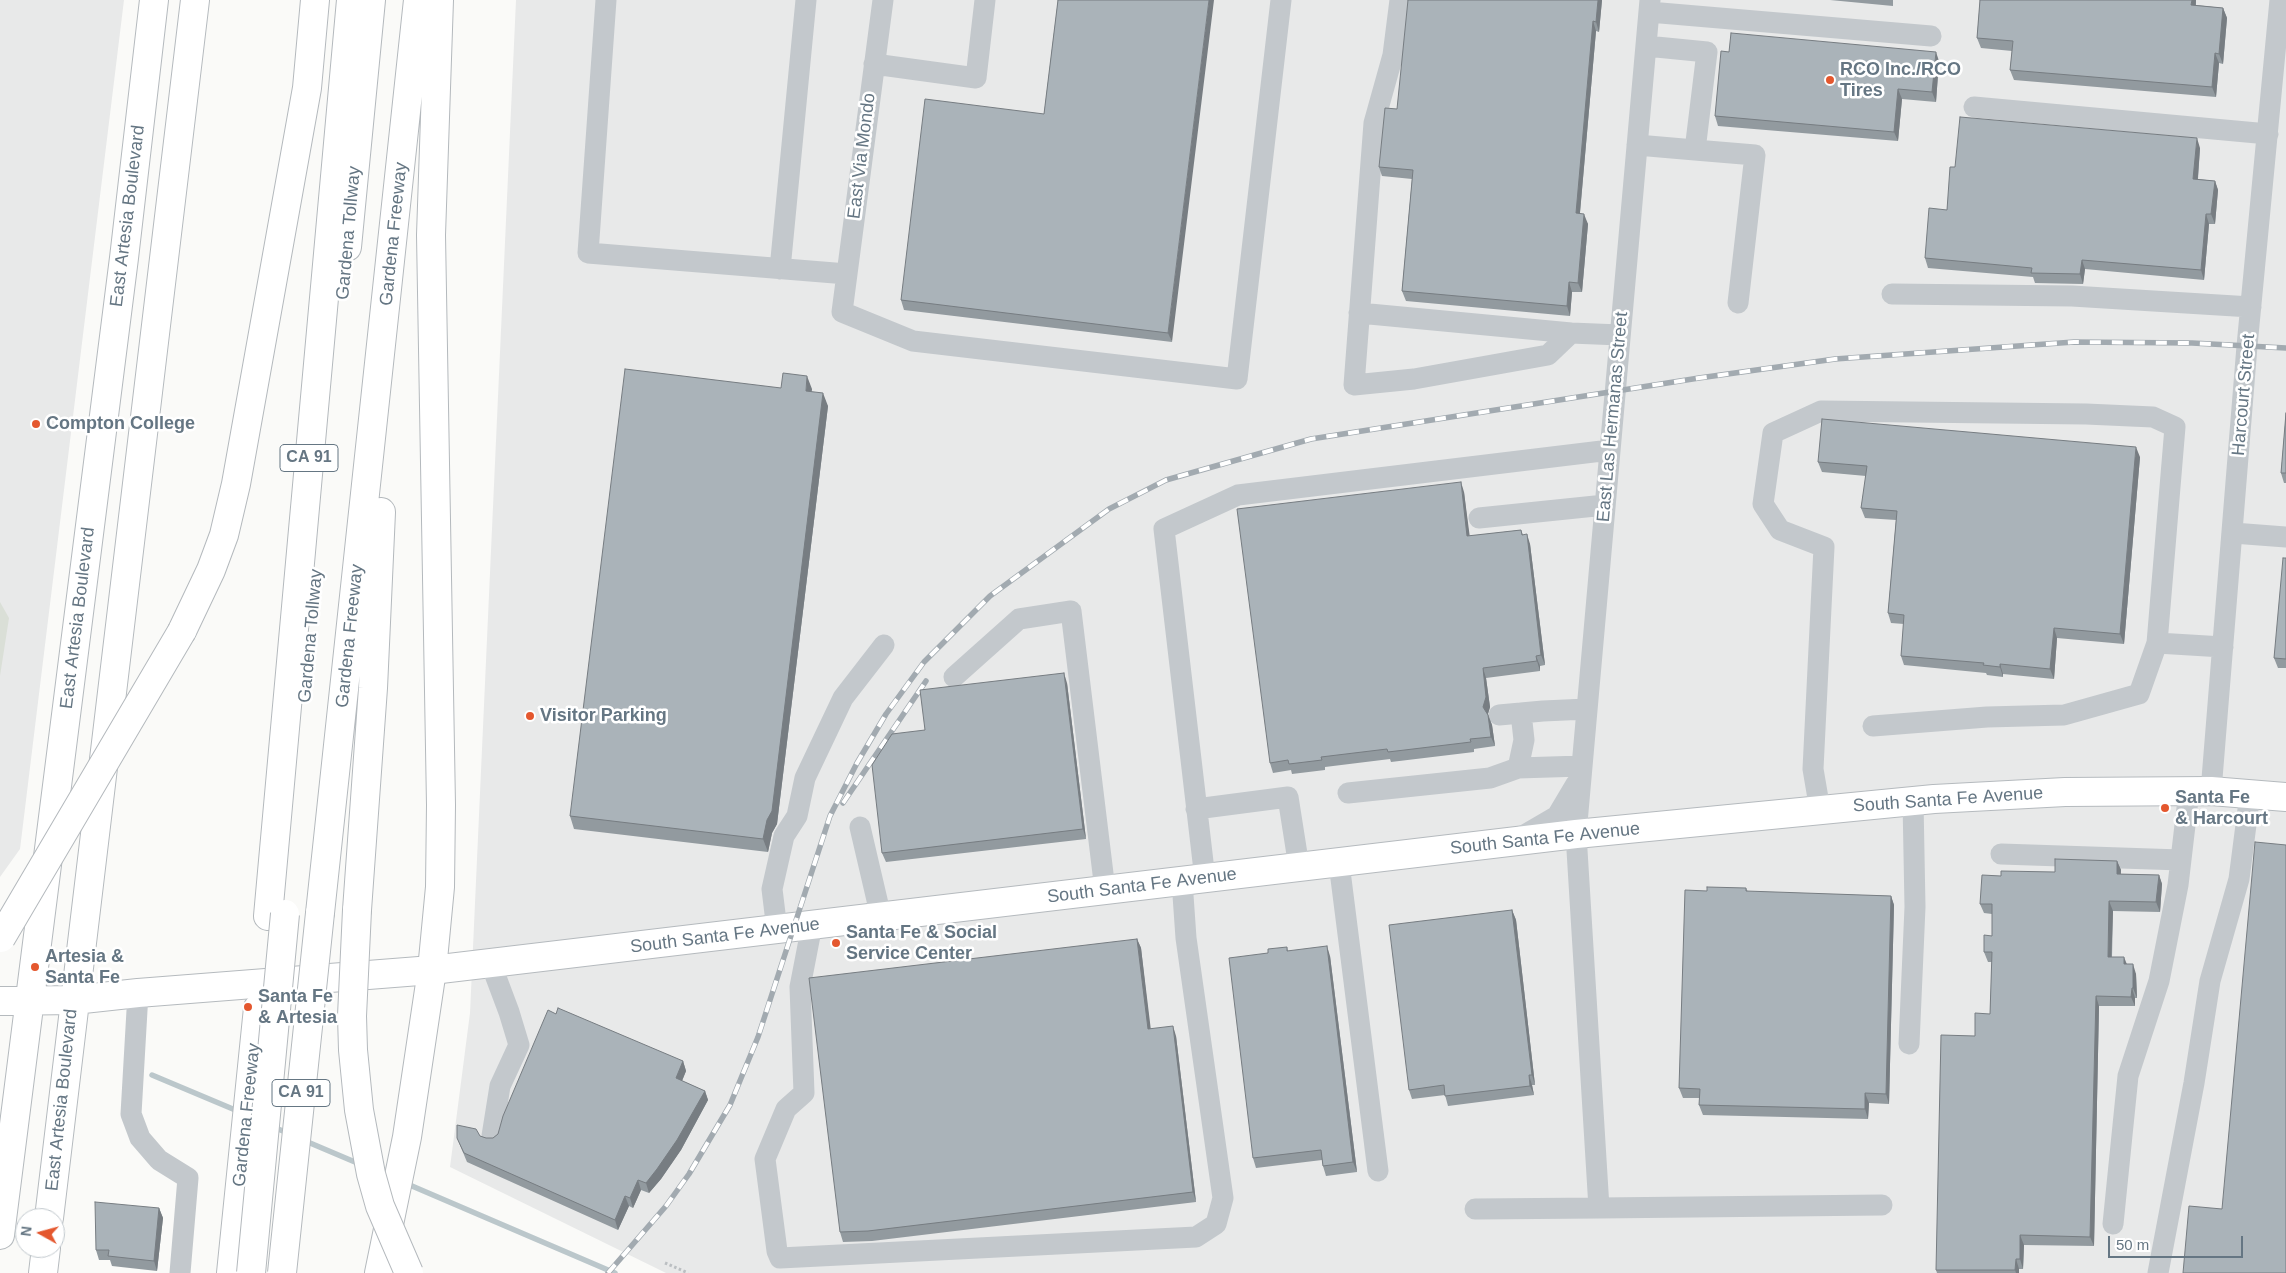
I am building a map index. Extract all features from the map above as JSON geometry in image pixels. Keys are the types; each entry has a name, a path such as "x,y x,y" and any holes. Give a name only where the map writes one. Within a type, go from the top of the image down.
{"main road":[{"name":"East Artesia Boulevard","path":"0,1235 124,258 154,0"},
{"name":"East Artesia Boulevard","path":"50,1208 195,0"},
{"path":"0,939 182,632 211,570 224,535 236,484 307,88 315,0"},
{"name":"Gardena Freeway","path":"231,1273 276,915 351,0"},
{"name":"Gardena Tollway","path":"251,1273 276,915 371,0"},
{"name":"Gardena Freeway","path":"282,1273 418,0"},
{"path":"379,1273 407,1137 432,970 440,887 441,805 431,235 439,0"},
{"path":"393,246 373,688 357,910 352,1016 359,1110 370,1174 380,1206 409,1273"},
{"path":"124,258 163,261"},
{"name":"South Santa Fe Avenue","path":"0,1002 74,1000 138,992 490,964 1576,834 1913,801 2065,792 2200,791 2286,797"},
{"path":"43,1273 45,1258"}],"street":[{"path":"606,0 588,253 847,274"},
{"path":"780,269 806,0"},
{"name":"East Via Mondo","path":"883,0 842,312 913,341 1237,379 1282,0"},
{"path":"874,64 976,78 985,0"},
{"path":"1400,0 1393,56 1374,123 1354,384 1414,378 1548,355 1571,333"},
{"name":"Harcourt Street","path":"2112,1224 2128,1076 2159,981 2178,885 2181,860 2200,791 2223,647 2251,307 2280,71 2280,0"},
{"path":"1649,6 1931,36"},
{"name":"East Las Hermanas Street","path":"1599,1208 1576,834 1649,6"},
{"path":"1646,46 1707,52 1695,150"},
{"path":"1974,107 2274,125"},
{"path":"1637,145 1755,156 1738,303"},
{"path":"1892,294 2072,296 2251,307"},
{"path":"1359,313 1571,333 1620,335"},
{"path":"1820,810 1813,769 1824,547 1780,530 1763,504 1773,433 1821,411 2086,414 2153,417 2175,427 2157,643 2139,694 2064,715 1987,717 1873,726"},
{"path":"812,925 800,987 804,1092 786,1109 765,1159 777,1252 780,1258 1196,1237 1216,1224 1223,1198 1186,938 1194,880 1196,809 1164,529 1238,495 1610,450"},
{"path":"1479,518 1605,505"},
{"path":"2233,533 2286,537"},
{"path":"954,677 1019,620 1071,611 1105,890"},
{"path":"2157,643 2223,647"},
{"path":"777,930 772,889 784,836 797,816 805,778 843,698 884,645"},
{"path":"1499,715 1587,709"},
{"path":"1518,768 1524,740 1521,713"},
{"path":"1348,792 1490,778 1518,768 1582,769 1566,803 1557,816 1510,842"},
{"path":"2158,1273 2194,1083 2210,981 2239,879 2250,794"},
{"path":"1196,809 1288,797 1299,868"},
{"path":"1909,1044 1915,907 1913,801"},
{"path":"860,827 882,917"},
{"path":"2001,854 2181,860"},
{"path":"1339,863 1378,1171"},
{"path":"490,964 509,1012 519,1045 500,1086 492,1136"},
{"path":"138,992 131,1114 140,1138 159,1160 188,1178 180,1273"},
{"path":"1475,1209 1882,1205"}],"path":[{"path":"665,1263 688,1273"}],"shaded area":[{"name":"Compton College","path":"0,0 124,0 20,849 0,877"},
{"path":"516,0 2286,0 2286,1273 666,1273 450,1167 470,1013"},
{"path":"0,602 9,618 0,676"}],"building":[{"path":"1058,0 1209,0 1168,333 901,300 925,99 1044,114"},
{"path":"1408,0 1598,0 1596,22 1593,21 1576,213 1584,214 1578,283 1569,282 1567,306 1402,291 1413,170 1379,167 1385,108 1397,109"},
{"path":"1980,0 2192,0 2191,5 2223,8 2219,54 2215,53 2212,87 2010,70 2013,41 1977,38"},
{"name":"RCO Inc./RCO Tires","path":"1731,33 1936,52 1932,92 1898,89 1894,132 1715,116 1721,51 1729,52"},
{"path":"1960,117 2197,138 2193,179 2215,181 2211,214 2206,214 2201,270 2082,260 2080,274 2031,273 2032,268 1925,258 1929,208 1947,210 1950,167 1955,167"},
{"path":"625,369 781,388 783,373 807,376 806,391 823,393 772,811 767,820 763,839 570,816"},
{"path":"2286,413 2286,473 2281,473"},
{"path":"1822,419 2136,447 2120,634 2054,628 2050,669 2000,664 2000,667 1983,665 1984,663 1901,656 1904,615 1888,613 1897,511 1861,508 1867,466 1818,462"},
{"path":"1461,482 1467,536 1521,530 1522,535 1527,534 1541,655 1536,656 1537,661 1483,668 1486,697 1483,707 1488,715 1491,737 1470,739 1471,742 1388,752 1387,749 1321,757 1322,760 1289,764 1288,760 1270,763 1237,509"},
{"path":"2283,558 2286,558 2286,659 2274,658"},
{"path":"1064,673 1083,829 882,853 872,765 892,734 925,730 920,690"},
{"path":"2255,842 2286,845 2286,1273 2183,1273 2189,1206 2222,1209"},
{"path":"2055,859 2117,861 2117,874 2159,875 2156,902 2109,901 2108,957 2124,957 2124,964 2133,964 2133,988 2131,997 2096,996 2090,1237 2020,1235 2020,1259 2016,1259 2015,1270 1936,1270 1941,1035 1975,1036 1975,1013 1990,1014 1992,952 1984,952 1984,935 1992,936 1992,904 1980,904 1982,875 2001,876 2001,871 2055,872"},
{"path":"1707,887 1746,888 1746,891 1891,896 1886,1094 1865,1093 1865,1109 1699,1105 1700,1089 1679,1088 1685,890 1707,891"},
{"path":"1512,910 1532,1075 1529,1075 1530,1086 1445,1096 1444,1085 1409,1090 1389,925"},
{"path":"1137,939 1148,1029 1173,1026 1193,1192 868,1231 840,1232 809,978"},
{"path":"1327,946 1353,1162 1323,1166 1321,1150 1253,1158 1229,958 1268,953 1268,949 1287,947 1287,951"},
{"path":"558,1008 683,1061 676,1078 705,1091 677,1140 657,1169 646,1183 638,1180 630,1198 625,1196 615,1220 464,1153 457,1138 457,1125 476,1129 480,1136 486,1138 493,1138 498,1134 503,1116 548,1010 556,1014"},
{"path":"95,1202 159,1208 154,1261 108,1256 109,1250 96,1250"}],"waterway":[{"path":"152,1075 240,1112"},
{"path":"271,1126 290,1134"},
{"path":"303,1140 362,1165"},
{"path":"405,1183 615,1273"}],"railway":[{"path":"608,1273 666,1206 689,1174 730,1105 758,1037 830,816 857,763 886,714 924,662 990,596 1109,509 1166,480 1311,439 1699,378 1835,359 2074,342 2192,343 2286,348"},
{"path":"843,803 926,681"}],"place":[{"name":"RCO Inc./RCO Tires","path":"1830,80"},
{"name":"Compton College","path":"36,424"},
{"name":"Visitor Parking","path":"530,716"},
{"name":"Santa Fe & Harcourt","path":"2165,808"},
{"name":"Santa Fe & Social Service Center","path":"836,943"},
{"name":"Artesia & Santa Fe","path":"35,967"},
{"name":"Santa Fe & Artesia","path":"248,1007"}]}
